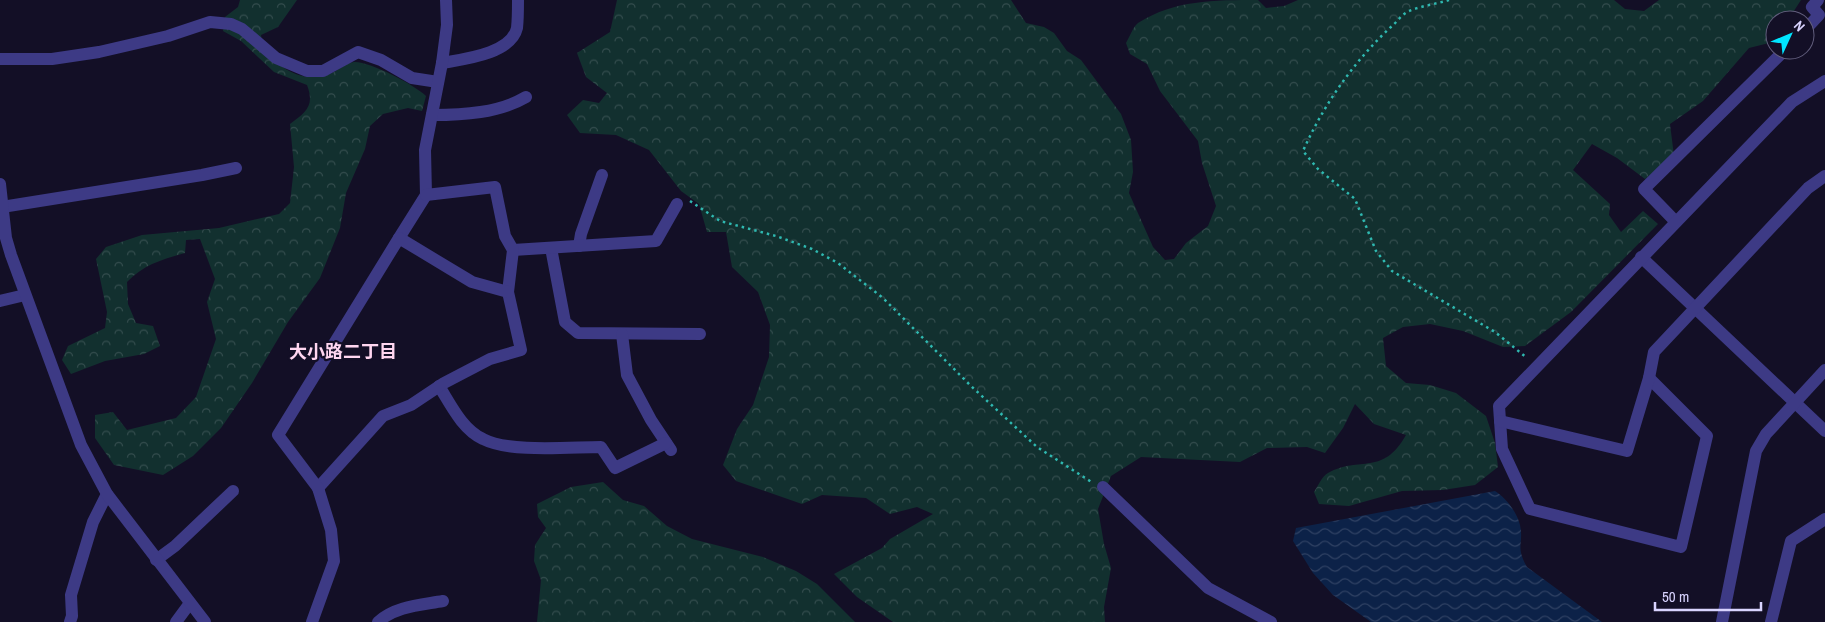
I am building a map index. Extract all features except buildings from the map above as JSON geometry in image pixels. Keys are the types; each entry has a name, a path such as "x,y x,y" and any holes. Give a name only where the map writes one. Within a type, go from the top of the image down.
{"street":[{"path":"312,622 334,561 331,530 318,488 278,435 426,195 425,150 442,63 447,25 446,0"},
{"path":"442,63 492,52 509,41 516,29 518,0"},
{"path":"1815,10 1812,7 1818,0"},
{"path":"0,59 52,59 99,52 168,36 210,22 231,24 242,29 276,58 307,71 323,71 358,52 380,60 412,78 438,82"},
{"path":"1675,221 1644,189 1775,60"},
{"path":"1650,378 1707,436 1682,547 1530,508 1502,449 1499,406 1640,257 1792,102 1825,81"},
{"path":"432,116 513,105 526,96"},
{"path":"2,207 236,168"},
{"path":"579,246 581,234 602,175"},
{"path":"1500,421 1627,451 1650,378 1654,352 1808,188 1825,176"},
{"path":"0,184 3,239 81,445 106,494 205,622"},
{"path":"318,488 383,416 411,406 440,386 490,359 521,350 508,292 514,250 505,236 495,187 426,195"},
{"path":"514,250 656,241 677,204"},
{"path":"398,238 472,282 508,292"},
{"path":"551,248 565,322 578,333 700,334"},
{"path":"1640,257 1825,431"},
{"path":"0,301 25,294"},
{"path":"440,386 459,418 482,439 507,446 602,447 615,468 668,446 651,420 627,375 622,334"},
{"path":"1722,622 1756,451 1766,434 1825,370"},
{"path":"1102,487 1208,588 1270,622"},
{"path":"156,560 175,546 233,491"},
{"path":"70,622 72,616 71,594 93,522 106,494"},
{"path":"1771,622 1791,541 1825,519"},
{"path":"378,622 387,614 405,608 443,601"},
{"path":"176,622 190,603"}],"path":[{"path":"1450,0 1407,12 1383,34 1356,63 1339,87 1314,126 1303,151 1318,168 1355,199 1376,251 1392,271 1495,332 1536,366"},
{"path":"677,204 692,201 720,221 776,236 812,249 838,263 883,298 965,380 1037,447 1089,482 1102,487"}],"green space":[{"path":"240,0 297,0 278,27 261,35 264,53 287,69 301,76 309,77 329,74 354,62 370,65 402,80 426,96 422,111 408,108 383,114 370,126 365,149 346,193 340,228 320,278 288,322 252,383 221,428 193,456 163,475 114,465 95,438 95,415 113,412 127,430 176,418 196,397 216,339 207,302 215,279 200,239 186,240 185,253 161,260 147,267 127,282 128,304 136,323 153,326 160,346 144,354 105,361 71,374 62,360 68,346 105,328 107,312 96,259 106,247 142,235 219,228 279,214 290,203 294,167 290,124 308,108 309,92 307,85 274,72 241,41 223,31 225,17 238,7"},
{"path":"617,0 1011,0 1026,23 1044,27 1054,33 1067,51 1081,60 1121,114 1131,140 1133,172 1129,193 1153,247 1165,260 1174,259 1186,243 1208,226 1216,206 1202,163 1198,141 1160,91 1147,64 1130,54 1126,43 1136,25 1152,15 1180,6 1226,0 1258,0 1266,8 1284,6 1298,0 1614,0 1625,9 1644,11 1659,0 1801,0 1794,10 1765,10 1765,44 1749,48 1703,101 1670,124 1674,156 1645,179 1617,158 1592,144 1573,170 1610,204 1609,215 1621,232 1643,211 1658,224 1571,312 1525,346 1503,347 1463,331 1430,324 1403,327 1383,338 1386,366 1406,383 1430,385 1456,393 1486,416 1495,443 1498,467 1475,485 1443,490 1402,491 1349,506 1319,504 1314,492 1326,474 1351,465 1379,461 1397,448 1406,435 1374,424 1355,404 1343,428 1325,453 1307,447 1267,448 1240,462 1141,457 1111,476 1098,509 1104,544 1111,568 1104,607 1105,622 893,622 857,597 834,574 882,548 890,539 933,514 917,507 890,514 866,498 822,495 802,504 736,481 723,465 737,429 753,405 769,357 770,325 758,292 732,267 726,232 707,232 699,204 681,191 649,150 616,135 580,133 567,115 583,100 599,103 607,93 586,77 577,53 610,32"},
{"path":"603,482 623,500 644,506 667,526 692,539 763,557 796,571 817,584 855,622 537,622 541,580 534,561 535,545 546,528 538,517 537,504 571,487"}],"water":[{"path":"1495,491 1503,497 1519,520 1521,554 1527,567 1602,622 1371,622 1333,595 1313,573 1293,541 1296,528"}],"district":[{"name":"大小路二丁目","path":"343,351"}]}
